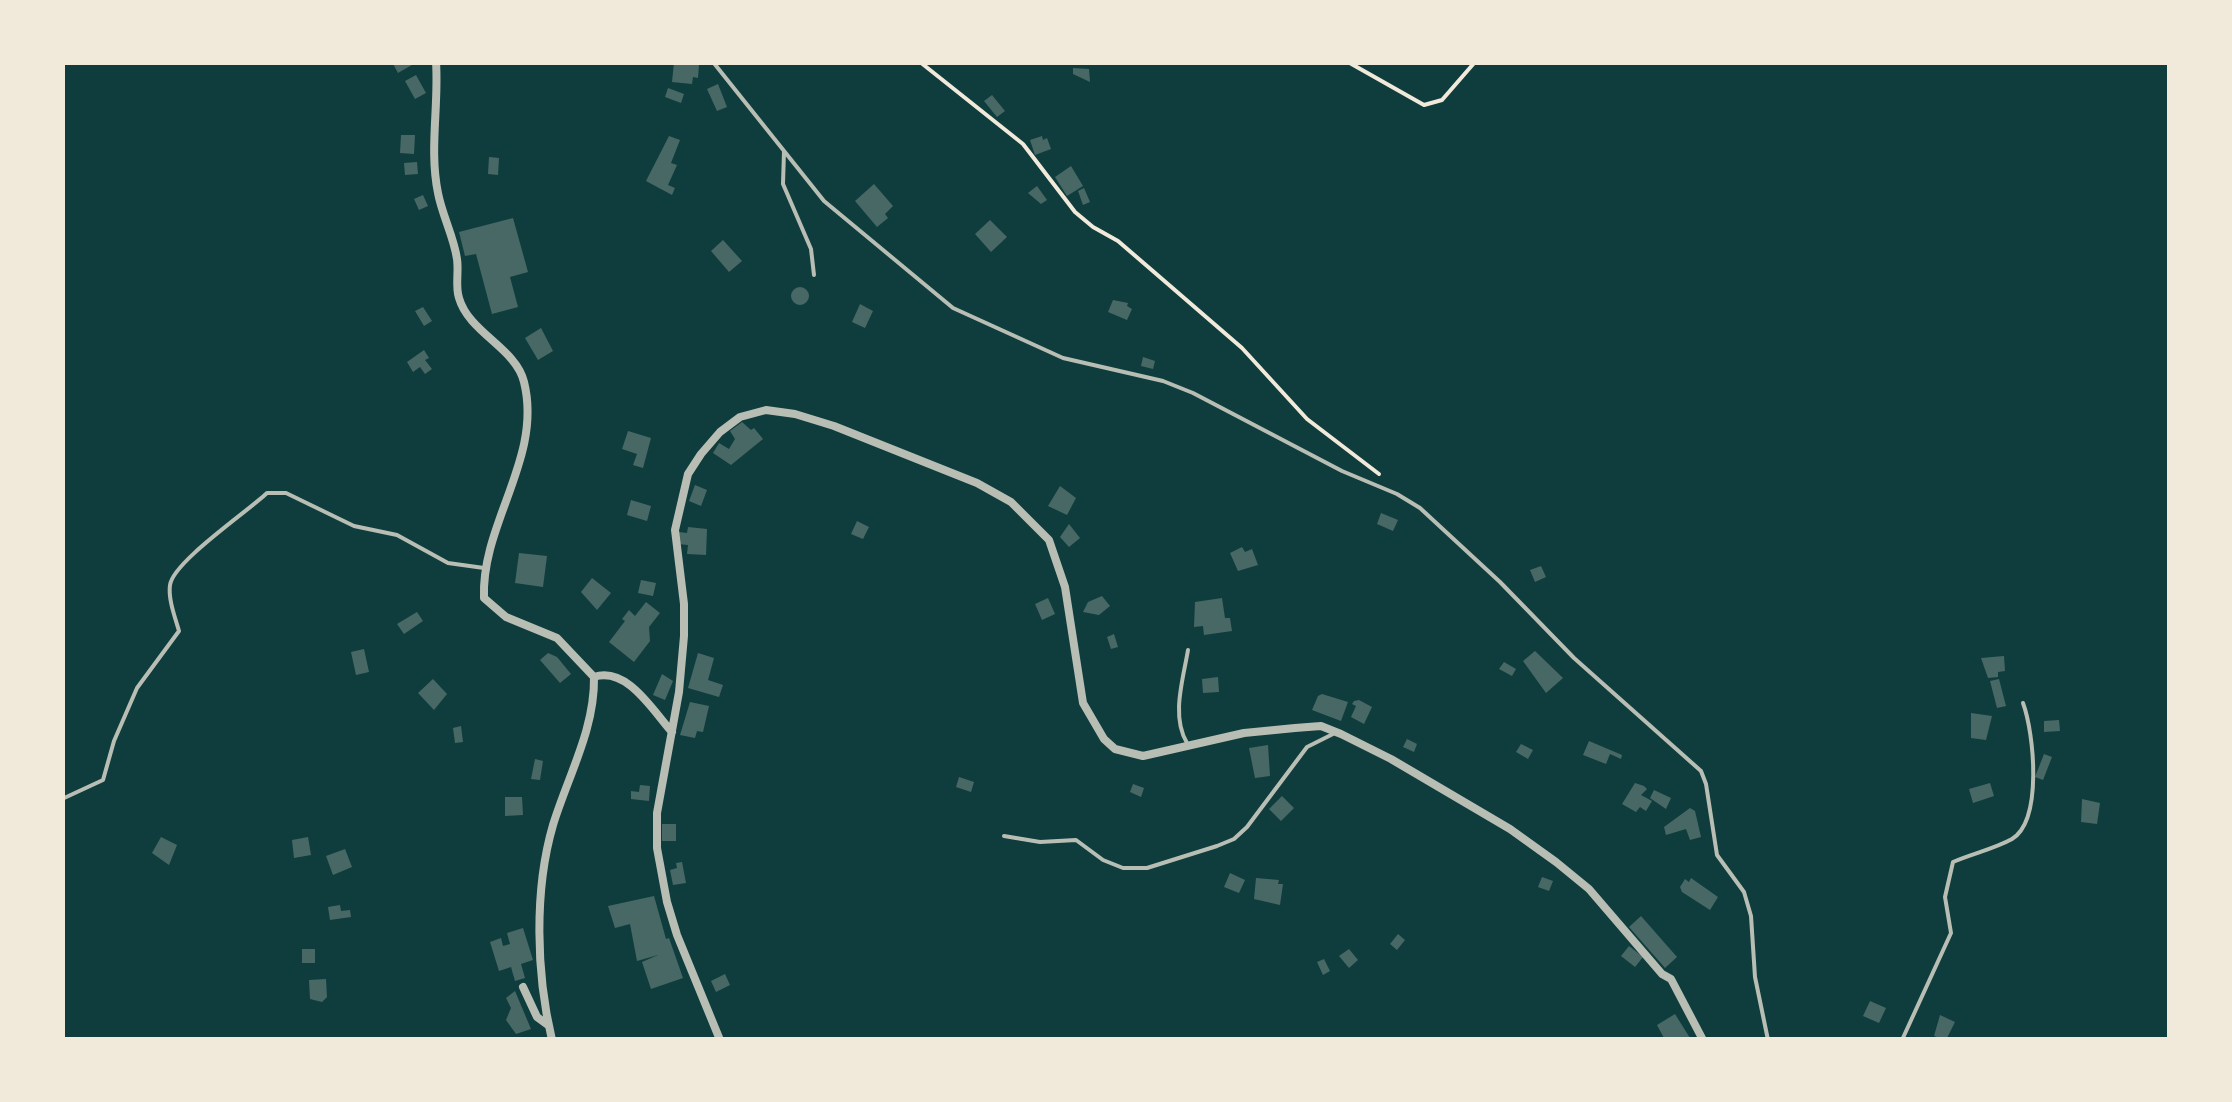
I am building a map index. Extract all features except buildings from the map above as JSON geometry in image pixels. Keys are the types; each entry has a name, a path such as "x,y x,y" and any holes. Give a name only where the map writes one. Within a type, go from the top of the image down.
{"street":[{"path":"436,62 438,193 458,259 458,297 470,319 512,361 524,379 526,442 485,568 484,598 506,617 558,638 594,677 594,704 587,732 542,867 538,927 552,1040"},
{"path":"720,1040 677,935 658,848 657,813 684,636 675,530 688,474 720,432 740,417 766,410 834,426 977,483 1011,502 1049,540 1064,587 1083,702 1104,739 1115,749 1143,756 1244,732 1321,726 1337,732 1510,829 1589,889 1662,974 1671,979 1703,1040"},
{"path":"594,677 615,676 632,687 672,732"},
{"path":"524,988 537,1017 548,1025"}],"lane":[{"path":"713,62 824,201 953,308 1063,358 1163,381 1193,393 1342,471 1397,494 1420,508 1500,582 1574,658 1701,770 1716,854 1744,892 1751,916 1755,978 1768,1040"},
{"path":"784,151 783,184 811,249 814,275"},
{"path":"62,799 104,780 114,741 137,688 179,631 170,578 196,550 241,518 267,493 286,493 354,526 397,535 448,564 485,568"},
{"path":"1187,743 1178,715 1188,650"},
{"path":"1902,1040 1951,934 1945,896 1953,862 2014,838 2027,822 2033,761 2029,720 2023,704"},
{"path":"1004,836 1040,842 1076,840 1103,860 1123,868 1147,868 1234,839 1307,746 1337,732"}],"path":[{"path":"920,62 1023,144 1075,212 1118,241 1242,348 1307,419 1378,472 1397,494"},
{"path":"1348,62 1424,106 1442,100 1475,62"}]}
